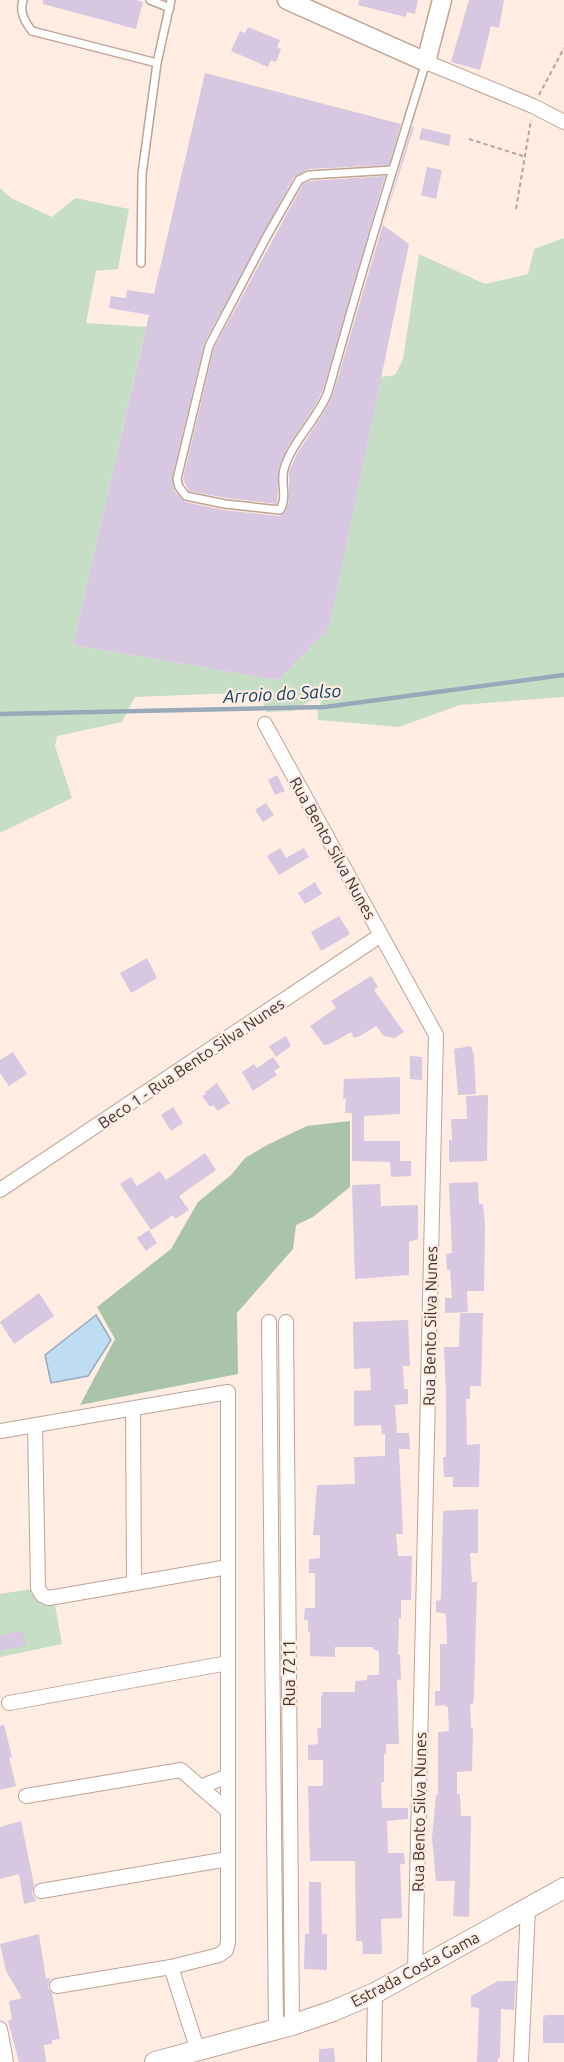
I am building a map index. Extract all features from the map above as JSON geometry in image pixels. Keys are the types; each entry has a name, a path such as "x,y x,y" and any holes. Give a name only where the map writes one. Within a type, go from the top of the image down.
{"main road":[{"name":"Estrada Costa Gama","path":"155,2062 284,2027 333,2011 415,1972 564,1888"}],"street":[{"path":"287,0 426,62 533,106 564,122"},
{"path":"426,62 442,0"},
{"name":"Rua Bento Silva Nunes","path":"265,724 436,1035 415,1972"},
{"name":"Beco 1 - Rua Bento Silva Nunes","path":"0,1190 381,935"},
{"path":"268,1322 284,2027"},
{"name":"Rua 7211","path":"284,2027 286,1322"},
{"path":"0,1431 228,1392 228,1942 226,1950 219,1955 171,1967 57,1986"},
{"path":"133,1408 134,1583"},
{"path":"35,1425 38,1588 42,1595 49,1598 228,1567"},
{"path":"9,1703 228,1663"},
{"path":"26,1796 182,1770 228,1811"},
{"path":"200,1787 228,1776"},
{"path":"41,1891 228,1859"},
{"path":"525,2062 528,1908"},
{"path":"171,1967 198,2051"},
{"path":"374,2062 375,1993"},
{"path":"0,2029 6,2062"}],"lane":[{"path":"23,0 21,5 24,21 32,31 157,63"},
{"path":"150,0 170,8"},
{"path":"141,263 142,174 157,63 171,0"},
{"path":"393,170 309,175 299,180 209,346 177,479 179,487 186,496 225,504 280,510 285,503 282,472 287,459 324,404 426,62"}],"path":[{"path":"516,209 533,106 564,48"},
{"path":"469,139 524,157"}],"green space":[{"path":"0,188 11,198 52,217 75,198 129,209 118,269 96,271 86,323 146,327 73,645 278,680 329,628 381,377 395,375 403,359 419,254 485,284 528,274 534,249 564,238 564,697 460,705 399,727 318,720 317,710 322,700 310,701 293,711 266,712 263,692 135,697 122,722 57,736 55,746 72,798 0,833"},
{"path":"350,1121 350,1187 313,1217 296,1225 293,1249 237,1313 238,1374 80,1405 115,1339 97,1307 171,1249 198,1202 231,1175 245,1158 307,1126"},
{"path":"30,1589 40,1601 55,1605 62,1644 0,1657 0,1594"}],"water":[{"path":"96,1315 111,1340 88,1376 51,1383 45,1355"}],"building":[{"path":"43,0 136,0 143,2 136,29 43,4"},
{"path":"359,0 418,0 415,14 407,12 406,17 358,5"},
{"path":"469,0 504,0 499,28 491,26 480,70 451,62"},
{"path":"248,27 280,40 277,47 281,49 276,62 271,60 268,67 231,51 240,31 245,33"},
{"path":"205,73 401,124 389,165 309,169 294,177 204,344 172,478 174,490 185,502 224,510 279,516 285,512 289,501 289,471 333,394 406,146 412,127 414,127 383,225 409,244 329,628 278,680 73,645 149,315 109,308 111,296 126,298 127,290 154,294"},
{"path":"422,128 451,135 449,146 419,139"},
{"path":"427,167 442,170 436,199 421,195"},
{"path":"385,176 323,390 288,446 279,467 277,504 189,491 183,479 214,348 303,184 310,181"},
{"path":"277,775 285,791 275,795 268,780"},
{"path":"266,803 274,815 263,822 255,810"},
{"path":"280,848 286,858 304,848 309,857 279,875 267,856"},
{"path":"315,882 322,894 305,904 298,893"},
{"path":"339,916 350,934 321,951 311,932"},
{"path":"147,958 157,978 131,993 120,973"},
{"path":"371,976 378,987 374,990 404,1032 394,1038 384,1036 376,1026 360,1036 354,1038 351,1032 324,1045 310,1026 336,1008 331,1001"},
{"path":"286,1036 291,1046 276,1057 269,1046"},
{"path":"471,1046 474,1055 476,1094 458,1095 454,1049"},
{"path":"13,1052 27,1074 9,1086 0,1073 0,1060"},
{"path":"410,1056 422,1057 422,1080 410,1079"},
{"path":"273,1057 280,1067 274,1071 277,1075 253,1091 242,1072 254,1064 257,1068"},
{"path":"400,1077 400,1114 364,1116 364,1141 400,1141 400,1161 411,1161 411,1176 391,1177 390,1162 352,1161 352,1113 345,1113 344,1079"},
{"path":"217,1083 230,1103 218,1111 213,1105 210,1107 202,1096"},
{"path":"488,1095 487,1161 449,1162 449,1140 452,1140 451,1119 467,1119 466,1096"},
{"path":"173,1107 183,1123 171,1131 161,1115"},
{"path":"205,1153 216,1170 179,1196 189,1210 175,1219 173,1215 151,1230 120,1184 131,1177 137,1186 160,1171 166,1180"},
{"path":"478,1182 479,1204 483,1204 485,1226 484,1291 467,1291 468,1312 445,1313 445,1298 452,1298 450,1270 447,1270 446,1254 452,1253 449,1183"},
{"path":"380,1184 381,1206 418,1205 418,1239 409,1242 409,1275 355,1279 352,1185"},
{"path":"149,1230 157,1243 146,1251 137,1238"},
{"path":"39,1293 54,1316 14,1344 0,1322"},
{"path":"460,1313 483,1313 481,1386 470,1386 470,1399 466,1399 467,1445 480,1444 479,1487 453,1487 453,1477 444,1477 446,1396 444,1347 459,1347"},
{"path":"408,1320 410,1366 403,1366 404,1389 408,1389 408,1404 395,1405 397,1433 409,1433 410,1449 399,1449 403,1534 396,1534 398,1556 412,1556 411,1600 401,1600 401,1618 399,1618 398,1655 400,1655 401,1679 397,1680 399,1744 386,1744 384,1782 381,1782 382,1808 408,1808 408,1819 387,1821 388,1853 404,1853 405,1864 400,1864 402,1918 381,1919 382,1954 363,1954 362,1941 356,1941 355,1861 310,1861 308,1786 323,1786 323,1760 308,1760 308,1745 318,1744 317,1728 321,1728 323,1692 355,1692 355,1681 367,1680 367,1675 379,1675 379,1651 373,1647 335,1647 335,1657 310,1656 308,1620 304,1620 305,1608 315,1608 315,1573 309,1573 309,1559 320,1558 320,1535 313,1535 317,1485 355,1484 354,1457 385,1456 385,1434 382,1434 381,1425 354,1426 354,1391 371,1390 370,1368 354,1369 353,1322"},
{"path":"478,1509 478,1553 470,1553 472,1582 477,1582 474,1695 473,1704 470,1704 471,1728 473,1728 472,1771 457,1772 457,1794 460,1794 461,1816 471,1818 469,1917 453,1916 455,1881 436,1881 432,1838 436,1795 438,1795 438,1732 449,1731 448,1707 446,1705 435,1706 435,1691 440,1691 440,1644 447,1644 446,1614 436,1612 436,1601 441,1598 443,1511"},
{"path":"23,1631 26,1646 0,1650 0,1635"},
{"path":"4,1725 16,1786 0,1790 0,1726"},
{"path":"21,1821 34,1885 32,1893 36,1901 24,1904 19,1874 0,1879 0,1827"},
{"path":"309,1882 321,1882 322,1934 327,1934 327,1970 304,1969 305,1934 309,1934"},
{"path":"39,1934 46,1979 50,1978 48,1988 52,1993 60,2039 52,2040 52,2044 44,2045 46,2062 19,2062 8,2021 12,2019 9,2001 22,1998 6,1971 0,1944"},
{"path":"498,1981 516,1981 514,2010 501,2009 498,2062 477,2062 479,2008 471,2007 471,1996"},
{"path":"545,2015 564,2015 564,2043 543,2043 543,2017"},
{"path":"334,2048 335,2062 319,2062 319,2049"}],"waterway":[{"name":"Arroio do Salso","path":"0,714 325,707 564,675"}]}
